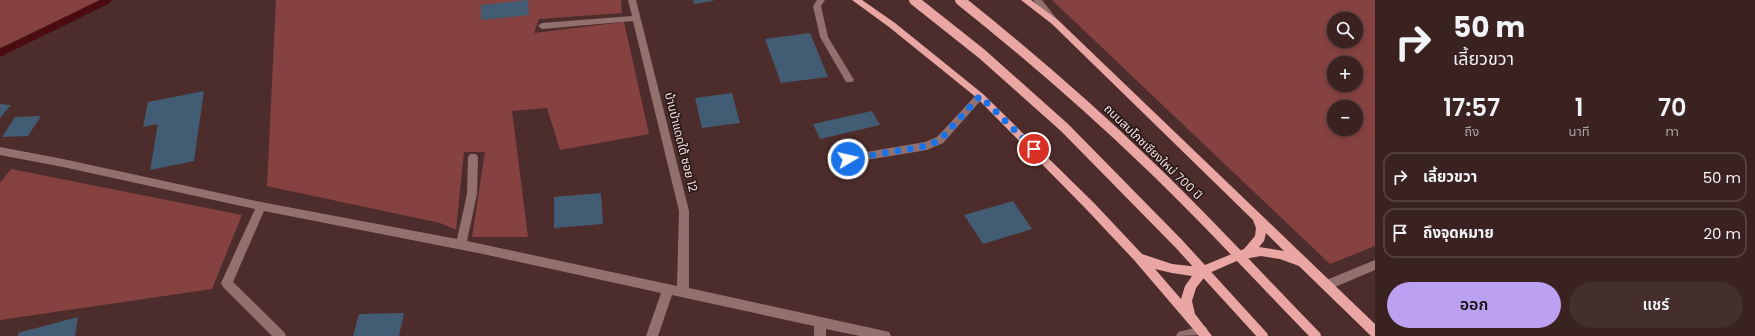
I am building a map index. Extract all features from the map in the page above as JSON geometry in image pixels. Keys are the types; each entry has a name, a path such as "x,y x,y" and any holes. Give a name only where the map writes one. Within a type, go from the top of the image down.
{"main road":[{"path":"856,0 892,25 980,96 1090,206 1138,257 1204,333"},
{"path":"914,0 982,54 1065,128 1179,244 1263,336"},
{"name":"ถนนสมโภชเชียงใหม่ 700 ปี","path":"960,0 1007,37 1091,111 1175,190 1316,336"},
{"path":"1025,0 1055,22 1375,332"},
{"path":"1248,252 1260,238 1261,228 1257,217"},
{"path":"1138,257 1150,262 1180,269 1204,270 1248,252 1281,254 1306,264"},
{"path":"1191,318 1186,304 1187,294 1204,270"}],"street":[{"name":"บ้านป่าแดดใต้ ซอย 12","path":"632,0 684,211 683,293"},
{"path":"821,0 817,6 824,37 849,80"},
{"path":"1037,0 1055,22"},
{"path":"542,26 636,18"},
{"path":"848,159 927,146 934,143 940,140 980,96"},
{"path":"0,151 63,163 261,206 461,245 885,336"},
{"path":"461,245 472,194 473,157"},
{"path":"261,206 227,284 280,336"},
{"path":"1328,285 1375,265"},
{"path":"652,336 668,290"},
{"path":"820,322 820,336"},
{"path":"1182,336 1204,333"}],"shaded area":[{"path":"0,0 100,0 0,48"},
{"path":"276,0 621,0 622,13 539,19 534,33 624,22 649,134 560,150 547,108 512,111 528,237 472,237 485,152 464,152 456,230 440,223 267,186"},
{"path":"1052,0 1375,0 1375,246 1330,264"},
{"path":"11,169 242,215 212,289 0,320 0,183"}],"building":[{"path":"528,0 529,15 481,20 481,5"},
{"path":"693,0 713,0 713,1 694,4"},
{"path":"810,33 828,77 781,83 765,39"},
{"path":"204,91 194,161 150,170 158,124 143,127 148,102"},
{"path":"732,93 740,123 702,128 695,98"},
{"path":"0,104 11,105 0,118"},
{"path":"872,111 880,125 820,139 813,124"},
{"path":"41,116 28,136 2,137 15,117"},
{"path":"601,193 603,224 554,228 554,197"},
{"path":"1013,201 1032,229 983,244 964,215"},
{"path":"404,313 399,336 353,336 359,314"},
{"path":"78,317 75,336 18,336 18,333"}],"waterway":[{"path":"0,53 108,0"}],"route":[{"path":"848,159 927,146 940,140 980,96 1034,149"}]}
